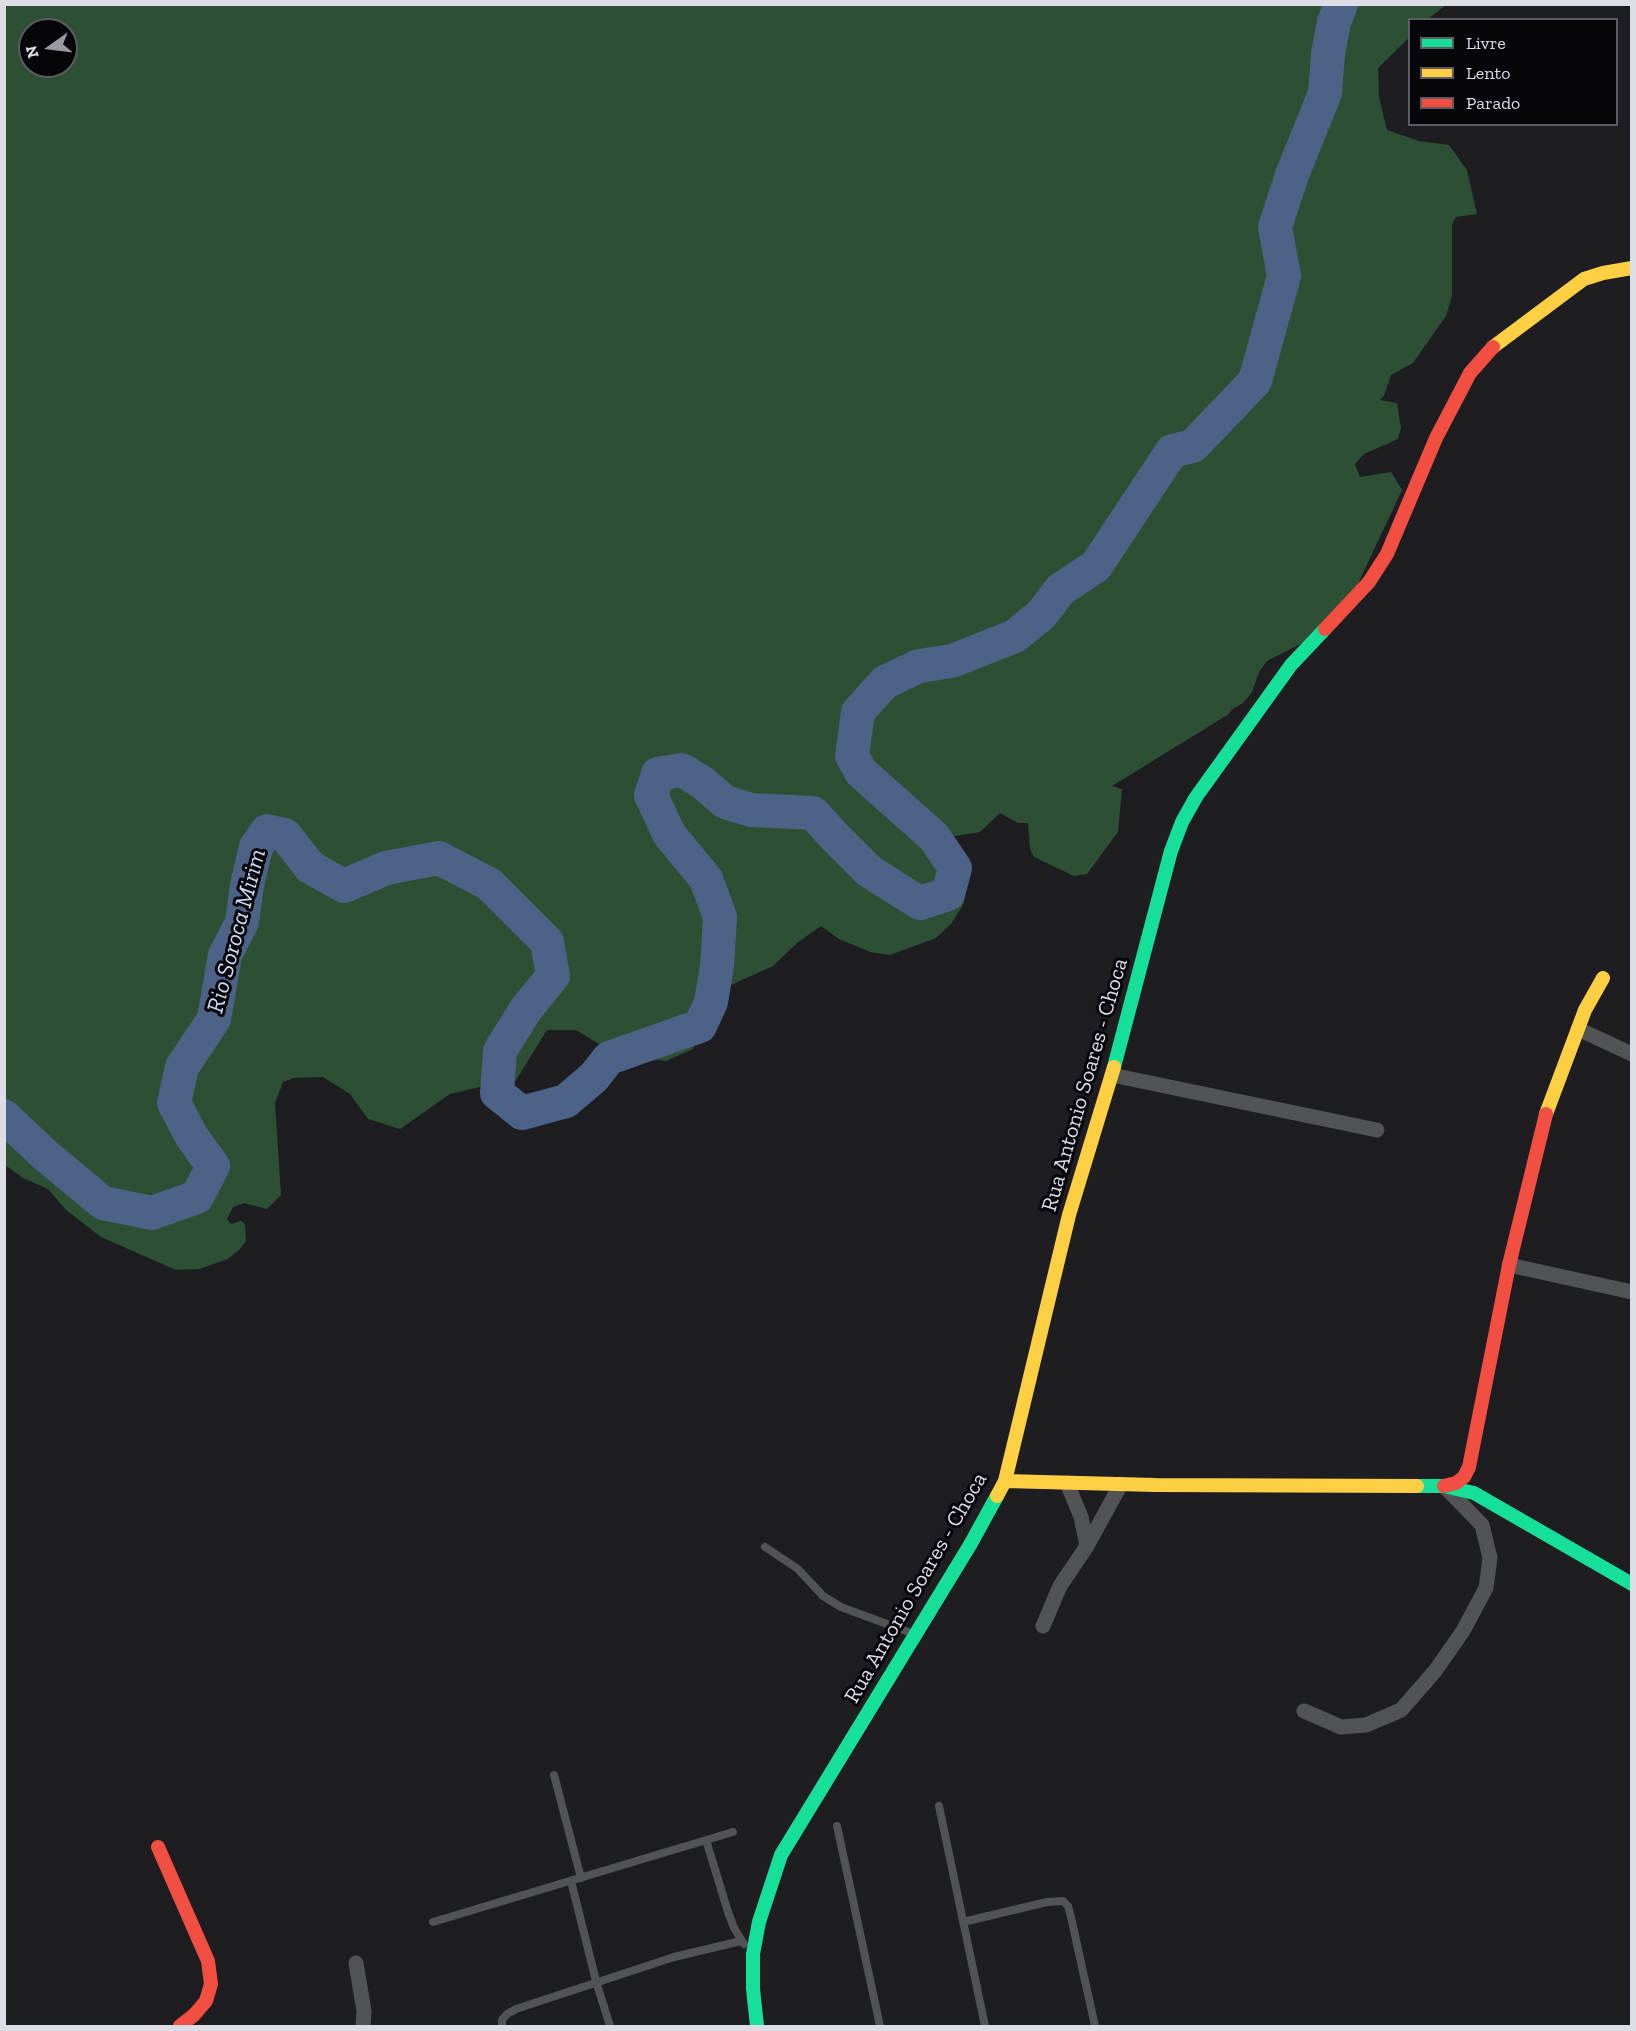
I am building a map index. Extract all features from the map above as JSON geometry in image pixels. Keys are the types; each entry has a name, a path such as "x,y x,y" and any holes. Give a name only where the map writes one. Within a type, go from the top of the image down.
{"street":[{"name":"Rua Antonio Soares - Choca","path":"757,2026 753,1989 753,1954 759,1922 781,1855 970,1545 1005,1481 1069,1215 1112,1075 1171,851 1182,822 1196,796 1291,665 1369,582 1387,554 1436,438 1470,374 1495,345 1584,279 1632,268"},
{"path":"1444,1486 1456,1483 1464,1477 1469,1467 1509,1265 1545,1117 1578,1029 1603,978"},
{"path":"1578,1029 1632,1054"},
{"path":"1112,1075 1377,1131"},
{"path":"1509,1265 1632,1292"},
{"path":"1005,1481 1444,1486 1474,1493 1632,1584"},
{"path":"1067,1483 1081,1517 1087,1546"},
{"path":"1043,1626 1060,1586 1087,1546 1122,1484"},
{"path":"1304,1711 1341,1728 1366,1725 1401,1710 1435,1671 1463,1631 1486,1588 1490,1558 1482,1525 1444,1486"},
{"path":"158,1847 208,1961 211,1984 206,2001 180,2026"},
{"path":"356,1963 364,2011 363,2026"}],"lane":[{"path":"765,1547 798,1569 823,1596 841,1607 915,1635"},
{"path":"554,1775 581,1878"},
{"path":"939,1806 985,2026"},
{"path":"837,1826 879,2026"},
{"path":"433,1922 733,1832"},
{"path":"706,1840 728,1912 741,1941 753,1954"},
{"path":"571,1881 596,1981 610,2026"},
{"path":"963,1922 1047,1902 1064,1901 1071,1917 1095,2026"},
{"path":"502,2026 502,2020 516,2009 674,1957 741,1941"}],"green space":[{"path":"4,5 1446,5 1429,18 1408,18 1408,39 1378,68 1379,97 1387,130 1419,141 1449,145 1467,170 1477,214 1456,217 1452,225 1452,296 1446,316 1413,363 1391,375 1384,396 1380,400 1397,403 1401,428 1398,439 1364,454 1355,464 1360,477 1391,472 1402,490 1357,586 1322,633 1267,661 1259,672 1252,692 1229,714 1112,786 1122,789 1118,832 1087,874 1074,876 1034,857 1030,849 1028,823 1018,823 1000,813 980,832 943,838 943,845 965,872 964,903 952,923 936,938 890,955 870,952 839,939 821,926 797,943 773,966 720,990 703,1018 693,1049 666,1061 636,1057 604,1047 576,1030 547,1030 513,1085 484,1086 450,1094 400,1129 368,1119 350,1094 323,1077 294,1078 283,1082 275,1103 281,1195 267,1209 244,1203 233,1207 227,1219 231,1224 241,1221 245,1224 246,1241 228,1259 199,1269 176,1270 101,1237 66,1210 48,1189 23,1178 5,1165"}],"waterway":[{"name":"Rio Soroca Mirim","path":"4,1116 44,1154 103,1203 152,1213 197,1197 213,1166 192,1137 174,1103 182,1067 214,1019 225,955 242,922 247,885 256,847 267,831 285,835 310,867 344,886 386,868 439,858 489,884 547,942 553,976 526,1009 500,1051 497,1093 522,1113 566,1101 594,1077 609,1058 700,1026 711,1002 717,966 720,917 706,879 669,834 651,795 658,774 682,770 703,783 725,802 751,810 813,813 869,871 920,903 948,894 955,868 934,837 861,772 852,756 858,712 885,682 919,666 952,661 1015,636 1042,614 1060,590 1096,566 1172,451 1193,446 1255,381 1284,276 1275,227 1292,175 1325,93 1328,54 1334,22 1341,4"}],"traffic: fast":[{"path":"1114,1067 1171,851 1182,822 1196,797 1291,665 1325,629"},
{"path":"1417,1486 1444,1486 1474,1493 1632,1584"},
{"path":"757,2026 753,1989 753,1954 759,1922 781,1855 970,1545 997,1496"}],"traffic: slow":[{"path":"1493,347 1584,279 1632,268"},
{"path":"1546,1114 1585,1010 1603,978"},
{"path":"997,1496 1005,1481 1069,1215 1114,1067"},
{"path":"1005,1481 1155,1485 1417,1486"}],"traffic: jam":[{"path":"1325,629 1369,582 1387,554 1436,438 1470,373 1493,347"},
{"path":"1444,1486 1456,1483 1464,1477 1469,1467 1509,1265 1546,1114"},
{"path":"158,1847 208,1961 211,1984 206,2001 180,2026"}]}
